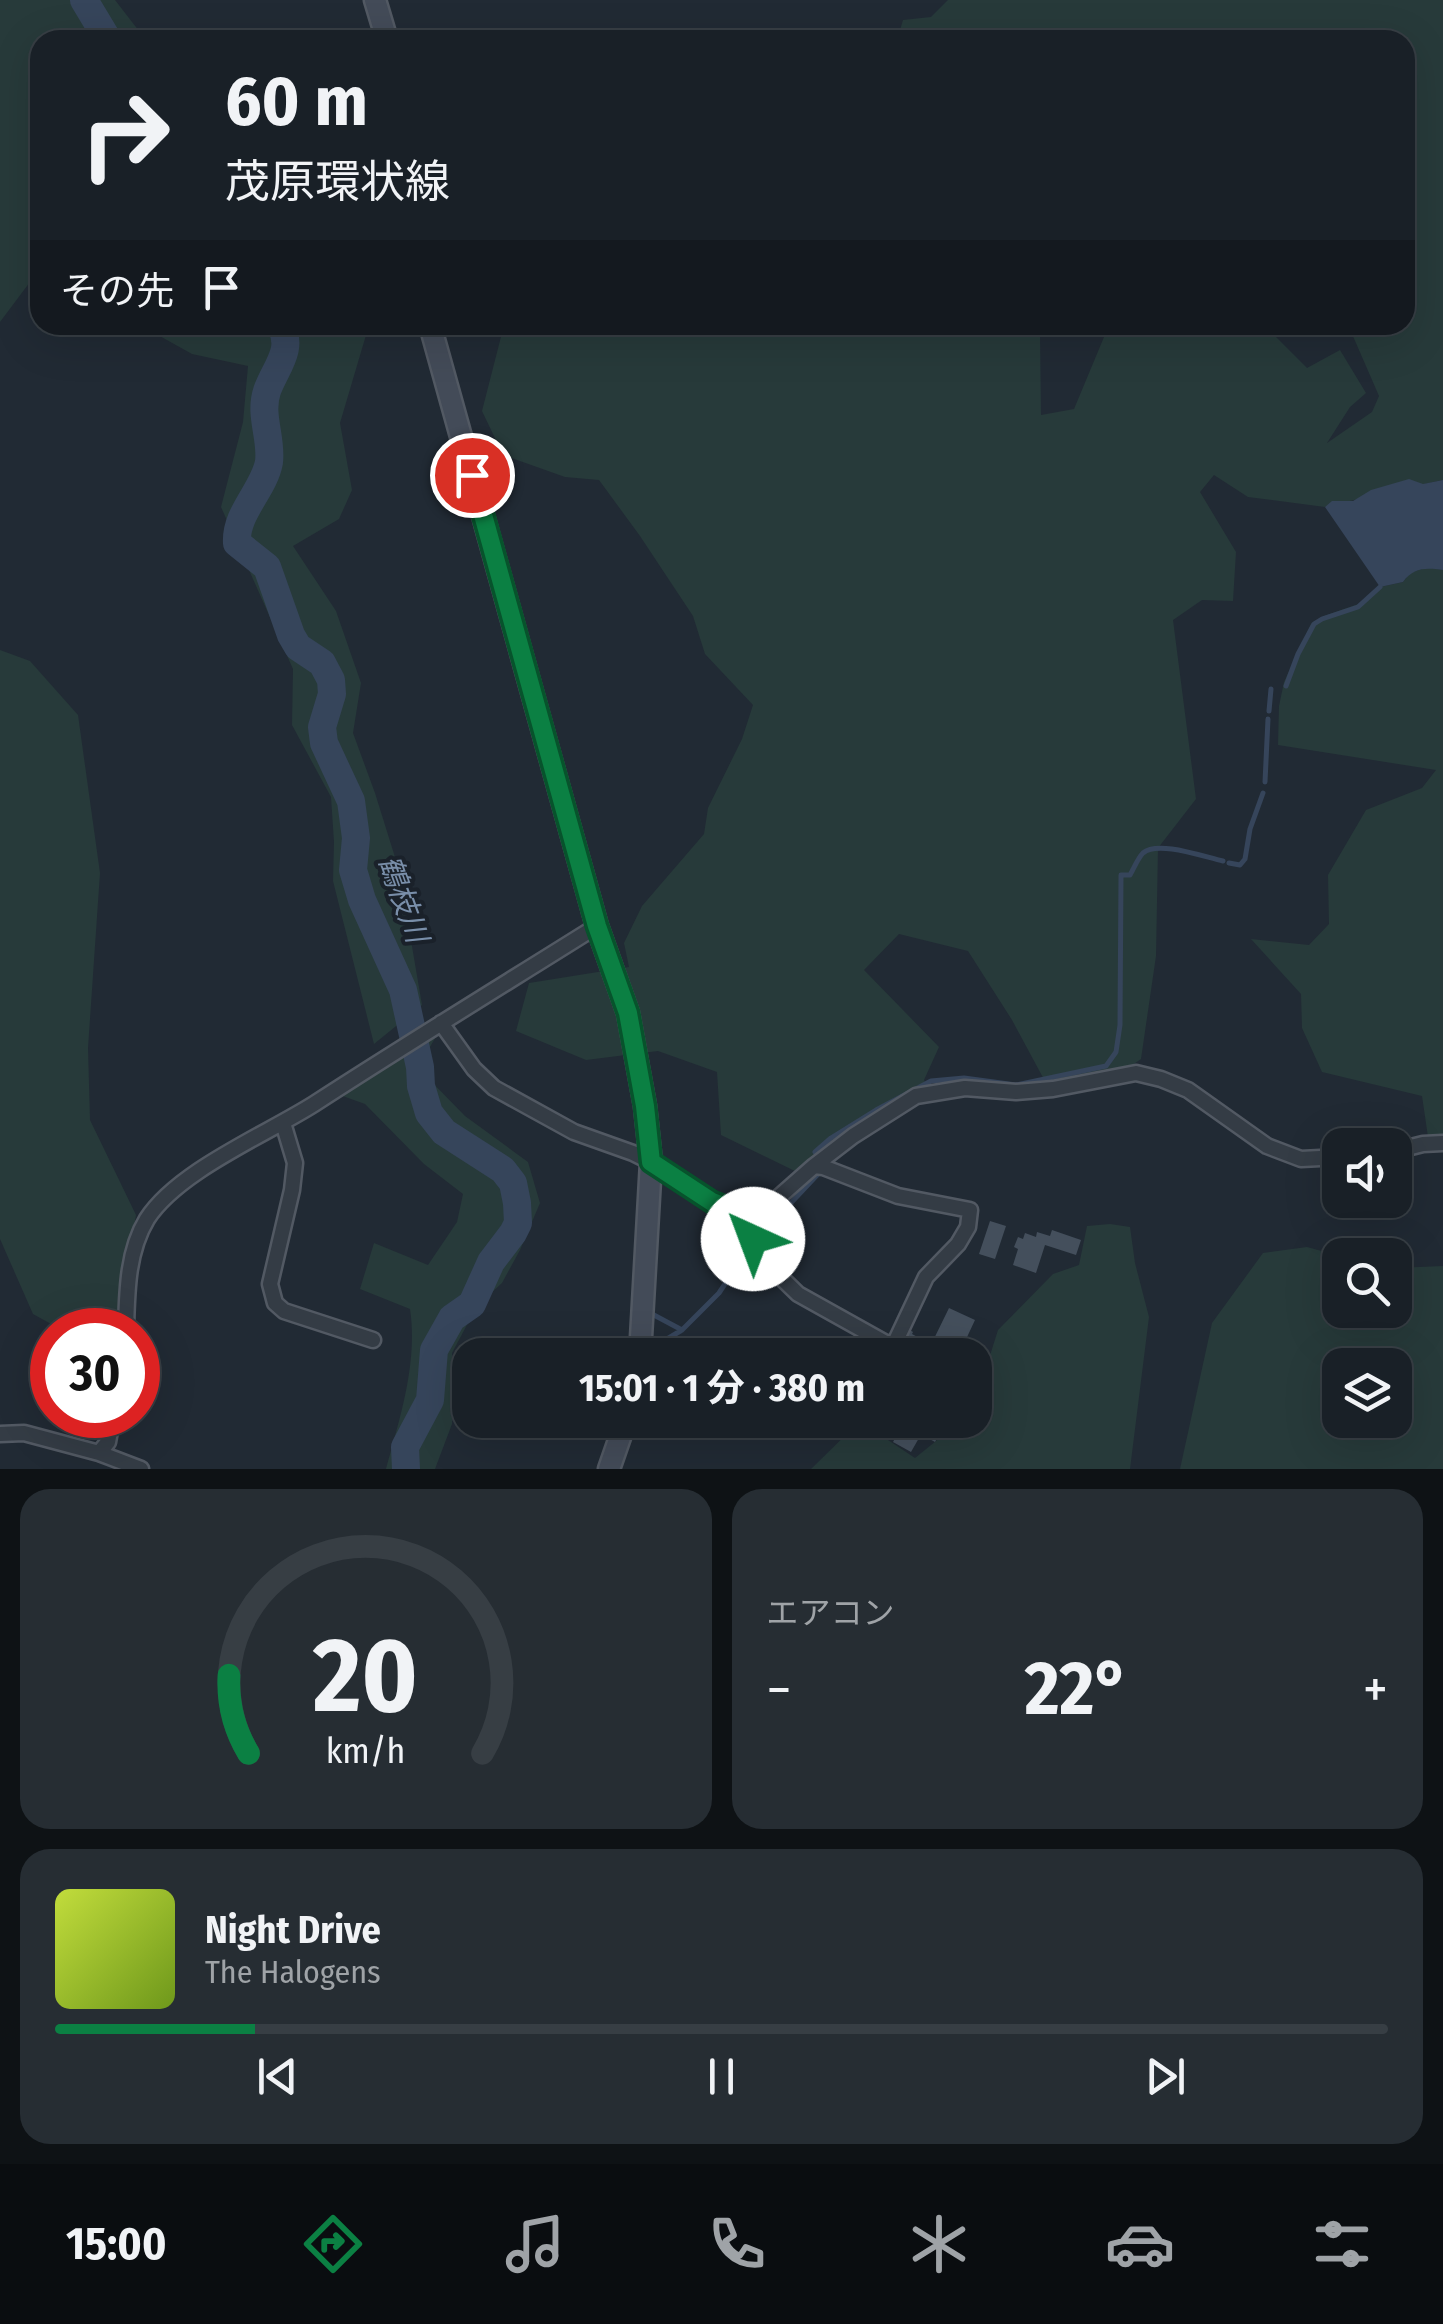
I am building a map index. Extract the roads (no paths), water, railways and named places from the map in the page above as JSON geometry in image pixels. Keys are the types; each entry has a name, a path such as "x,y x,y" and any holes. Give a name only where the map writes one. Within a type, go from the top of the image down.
{"main road":[{"path":"375,0 383,30"},
{"path":"433,335 597,926 628,1013 651,1162 641,1338"},
{"path":"609,1469 620,1438"}],"street":[{"path":"127,1308 134,1252 147,1220 183,1182 597,926"},
{"path":"438,1026 494,1088 574,1132 633,1152 712,1202 755,1218 853,1136 916,1096 965,1088 1016,1092 1136,1074 1162,1079 1188,1090 1267,1146 1302,1158 1322,1157"},
{"path":"283,1123 294,1163 292,1190 270,1284 275,1303 284,1311 373,1340"},
{"path":"1412,1147 1443,1143"},
{"path":"814,1166 823,1166 898,1196 970,1210 968,1228 926,1277 900,1338"},
{"path":"749,1216 760,1257 798,1294 872,1338"},
{"path":"0,1434 24,1433 100,1453 141,1469"},
{"path":"100,1453 109,1438"}],"water":[{"path":"1409,479 1423,484 1443,480 1443,570 1421,570 1403,582 1380,587 1325,507 1332,501 1353,501 1371,490"}],"waterway":[{"name":"鶴枝川","path":"84,0 102,30"},
{"name":"鶴枝川","path":"284,335 285,350 265,400 269,462 240,522 237,543 267,567 291,635 298,647 322,663 331,680 332,694 322,727 324,743 351,801 356,838 353,870 362,900 403,990 429,1113 444,1132 503,1170 513,1183 517,1203 518,1223 513,1233 491,1262 472,1304 452,1318 434,1350 430,1400 405,1447 406,1469"},
{"path":"1286,686 1314,624 1358,607 1380,587"},
{"path":"1269,711 1271,689"},
{"path":"1265,782 1268,719"},
{"path":"1229,863 1240,865 1245,859 1250,829 1263,793"},
{"path":"815,1152 876,1110 931,1081 964,1078 1016,1085 1106,1066 1116,1052 1120,1025 1121,875 1130,875 1141,855 1150,849 1170,849 1223,861"},
{"path":"759,1237 819,1173"},
{"path":"669,1338 719,1293 748,1249"},
{"path":"652,1314 682,1330"}]}
